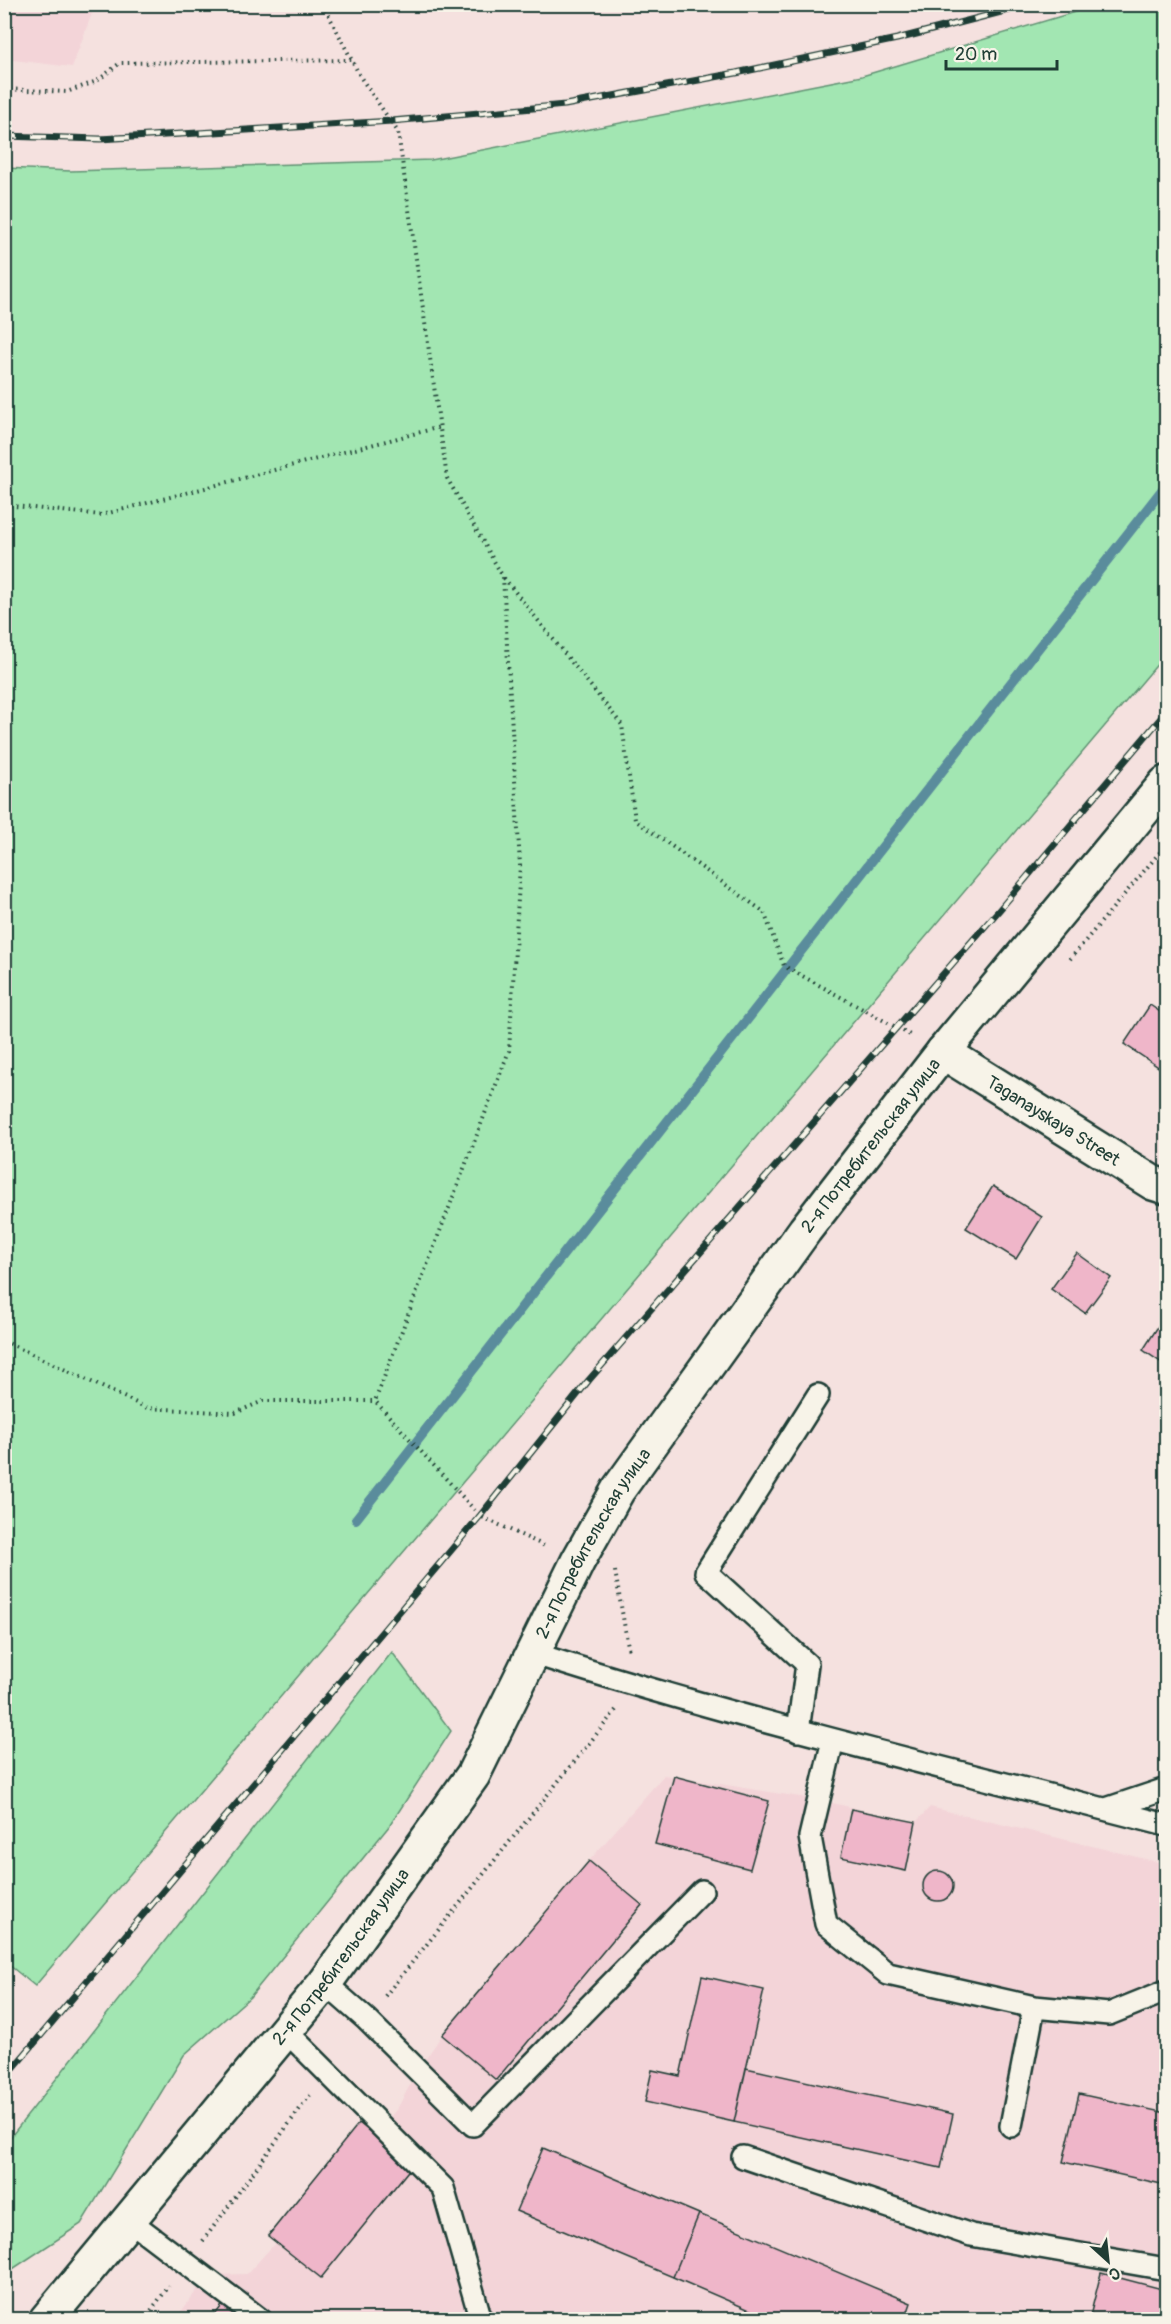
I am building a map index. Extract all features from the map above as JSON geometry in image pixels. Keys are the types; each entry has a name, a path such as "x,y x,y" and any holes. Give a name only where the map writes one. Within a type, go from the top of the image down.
{"street":[{"name":"2-я Потребительская улица","path":"46,2319 326,1983 473,1775 578,1561 618,1490 805,1230 943,1052 1167,783"},
{"name":"Taganayskaya Street","path":"943,1052 1153,1183 1167,1187"}],"lane":[{"path":"798,1731 807,1664 706,1572 818,1395"},
{"path":"532,1653 635,1686 798,1731 1167,1825"},
{"path":"833,1740 810,1837 826,1924 888,1974 1034,2007 1109,2014 1167,1991"},
{"path":"1106,1809 1167,1789"},
{"path":"326,1983 366,2019 473,2125 702,1891"},
{"path":"1011,2126 1034,2007"},
{"path":"286,2031 443,2188 481,2319"},
{"path":"743,2157 971,2235 1167,2269"},
{"path":"129,2220 261,2319"}],"path":[{"path":"323,4 361,78 398,132 447,478 503,577 622,725 635,820 764,912 784,966 943,1052"},
{"path":"4,88 67,92 97,81 120,63 352,60"},
{"path":"4,506 101,515 440,426"},
{"path":"375,1401 509,1051 520,865 503,577"},
{"path":"1065,964 1090,938 1167,845"},
{"path":"4,1341 147,1408 235,1413 263,1401 375,1401 480,1516 578,1561"},
{"path":"366,2019 635,1686 615,1570"},
{"path":"144,2319 327,2072"}],"shaded area":[{"path":"5,4 95,5 72,67 5,59"},
{"path":"664,1775 819,1800 916,1822 930,1807 1166,1864 1166,2319 175,2320 208,2275 247,2274 397,2109 418,2070 442,2035"}],"green space":[{"path":"1098,5 1166,5 1166,654 35,1986 4,1961 5,168 71,171 431,160 862,76"},
{"path":"392,1652 451,1731 390,1825 250,1997 184,2055 81,2224 5,2274 5,2144"}],"building":[{"path":"1150,1005 1166,1016 1166,1072 1124,1044"},
{"path":"993,1186 1042,1217 1016,1259 966,1228"},
{"path":"1077,1253 1111,1278 1085,1313 1051,1289"},
{"path":"1166,1314 1166,1362 1165,1365 1143,1350"},
{"path":"674,1776 769,1801 750,1869 655,1844"},
{"path":"851,1809 916,1822 906,1871 841,1857"},
{"path":"589,1861 642,1905 496,2080 442,2035"},
{"path":"938,1871 949,1875 953,1886 949,1897 938,1901 927,1897 923,1886 927,1875"},
{"path":"702,1976 764,1990 734,2122 645,2102 652,2070 680,2076"},
{"path":"746,2068 953,2114 941,2168 734,2122"},
{"path":"1079,2094 1166,2113 1166,2185 1063,2162"},
{"path":"359,2123 412,2166 321,2278 268,2236"},
{"path":"543,2148 699,2214 673,2277 516,2211"},
{"path":"699,2214 911,2303 905,2320 773,2320 673,2277"},
{"path":"1101,2273 1166,2290 1166,2320 1089,2320"},
{"path":"224,2303 243,2320 211,2320"}],"waterway":[{"path":"356,1519 1166,485"}],"railway":[{"path":"4,136 100,139 392,121 565,105 736,73 897,39 1032,4"},
{"path":"4,2079 480,1516 589,1380 1000,909 1166,712"}]}
